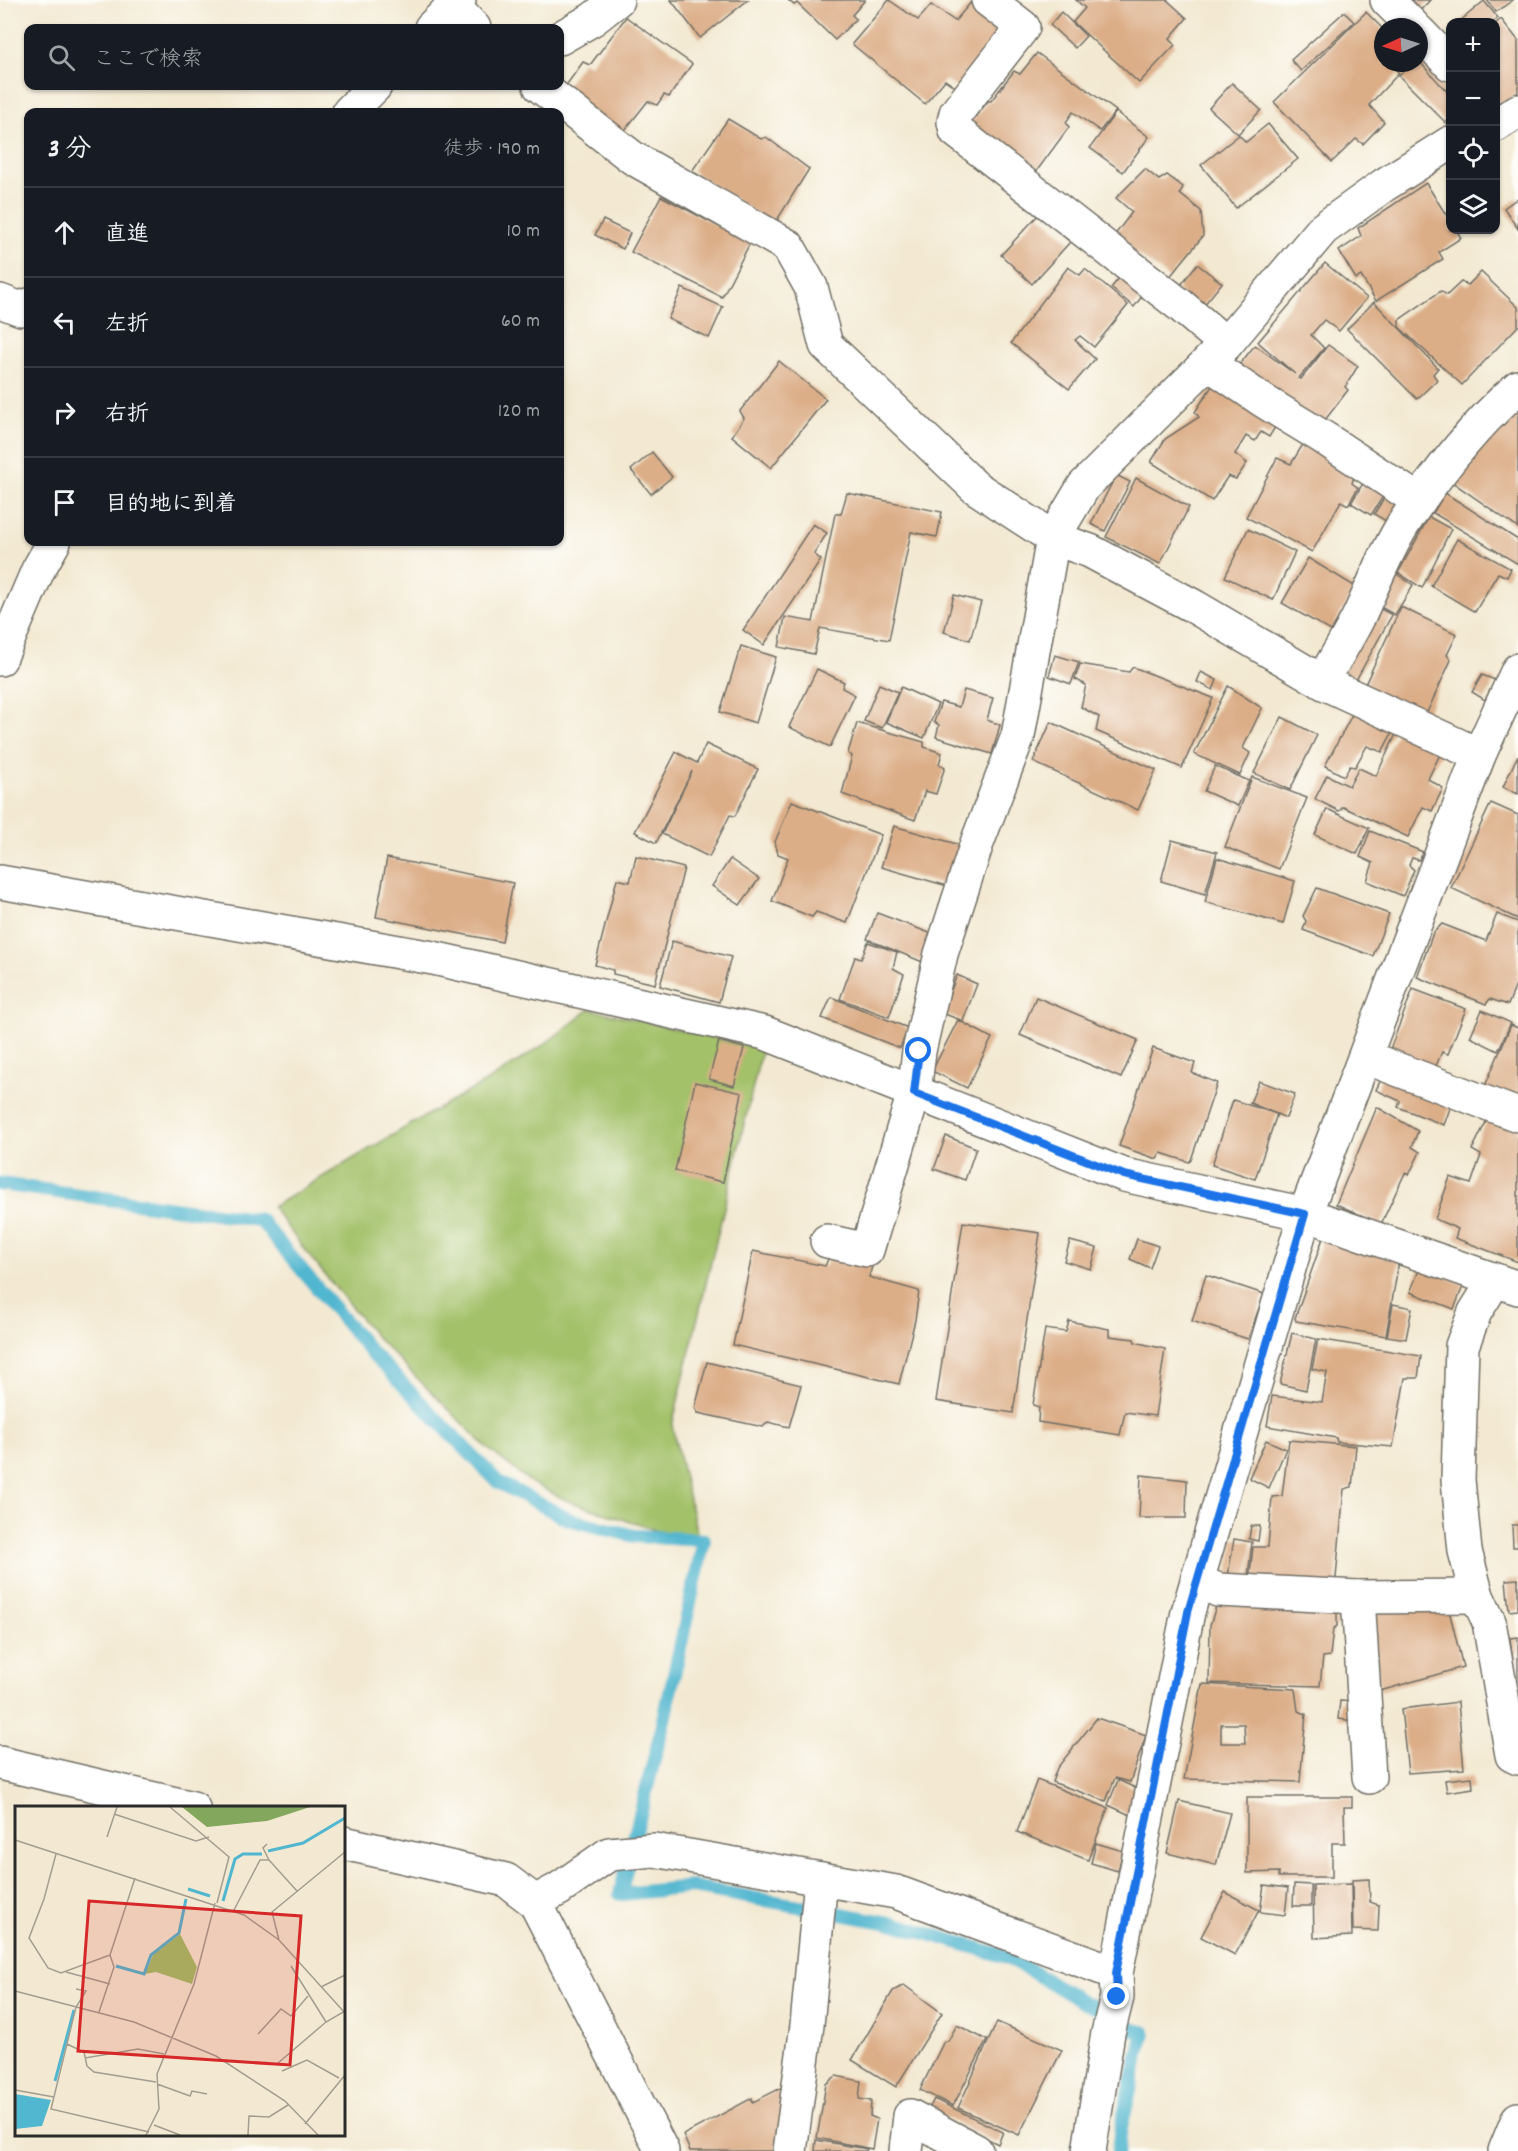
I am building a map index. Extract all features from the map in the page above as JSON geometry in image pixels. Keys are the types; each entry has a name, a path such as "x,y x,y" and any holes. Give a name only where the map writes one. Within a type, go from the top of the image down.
{"street":[{"path":"564,36 593,19 617,0"},
{"path":"988,0 1023,27 956,113 954,122 956,131 1171,298 1217,353 1262,400 1419,501"},
{"path":"1387,0 1405,18"},
{"path":"1428,41 1446,60"},
{"path":"353,108 371,90"},
{"path":"545,90 633,158 788,246 811,287 826,345 975,487 1053,538 1090,551 1195,606 1322,681 1479,755"},
{"path":"827,1241 867,1250 914,1093 919,1051 941,954 977,843 1018,736 1053,538 1084,486 1217,353 1323,229 1384,185 1446,146"},
{"path":"0,301 21,309 24,307"},
{"path":"1322,681 1356,620 1403,525 1464,442 1499,403 1518,387"},
{"path":"0,659 38,570 52,546"},
{"path":"1089,2151 1116,1985 1188,1612 1305,1214 1479,755 1518,670"},
{"path":"0,882 433,958 765,1033 1124,1175 1305,1214 1507,1284 1475,1312 1462,1346 1458,1480 1465,1551 1477,1596 1489,1623 1508,1737 1512,1755 1518,1758"},
{"path":"1365,1058 1518,1115"},
{"path":"1197,1581 1218,1590 1358,1597 1477,1596"},
{"path":"1358,1597 1369,1777"},
{"path":"0,1763 184,1806"},
{"path":"345,1843 506,1880 535,1902 662,2151"},
{"path":"535,1902 559,1889 609,1854 654,1850 896,1892 1116,1985"},
{"path":"790,2151 807,2025 821,1879"},
{"path":"906,2151 910,2116 976,2151"},
{"path":"1506,2151 1518,2118"}],"green space":[{"path":"590,1009 762,1049 672,1426 697,1534 664,1533 568,1501 532,1483 487,1448 376,1337 272,1207 491,1079 542,1046"}],"building":[{"path":"671,0 748,0 700,38"},
{"path":"788,0 865,0 852,15 856,19 835,40 797,3 794,5"},
{"path":"889,0 918,20 931,5 955,21 973,0 1017,27 960,90 945,80 925,104 852,44"},
{"path":"1076,0 1167,0 1187,18 1170,38 1175,45 1139,83 1073,22 1085,8"},
{"path":"1405,0 1430,0 1418,13"},
{"path":"1487,0 1513,0 1496,12"},
{"path":"1484,1 1498,18 1464,18"},
{"path":"1061,12 1086,36 1075,48 1050,25"},
{"path":"1344,12 1354,22 1301,71 1291,60"},
{"path":"1366,12 1374,20 1374,72 1399,73 1369,105 1384,122 1363,144 1356,139 1332,162 1274,102"},
{"path":"626,17 692,64 669,97 664,95 657,105 648,101 621,135 562,91 583,62 590,65"},
{"path":"1500,20 1518,40 1518,92 1501,106 1500,105"},
{"path":"1037,53 1116,111 1100,131 1073,112 1066,122 1069,127 1036,172 971,123 1014,71 1020,74"},
{"path":"1428,71 1446,91 1446,123 1399,76 1403,72"},
{"path":"1232,83 1261,110 1238,134 1209,108"},
{"path":"1116,112 1149,137 1123,172 1090,148"},
{"path":"728,119 761,139 766,137 809,169 774,225 692,171"},
{"path":"1268,124 1298,159 1236,208 1201,165 1239,135 1246,142"},
{"path":"1145,169 1159,180 1167,175 1183,187 1180,194 1201,211 1203,236 1169,278 1114,236 1132,212 1116,198"},
{"path":"1426,183 1446,215 1446,234 1458,234 1461,238 1439,252 1443,259 1376,301 1361,276 1356,279 1339,251 1361,236 1358,228"},
{"path":"661,196 750,243 722,297 631,252"},
{"path":"1518,198 1518,229 1504,208"},
{"path":"1039,214 1070,242 1032,284 1001,255"},
{"path":"603,220 630,233 623,249 595,235"},
{"path":"1325,263 1367,298 1339,331 1324,320 1311,335 1324,348 1299,378 1301,379 1328,345 1358,366 1345,387 1348,390 1322,424 1235,370 1255,345 1295,374 1258,342"},
{"path":"1197,264 1222,283 1200,310 1177,290"},
{"path":"1068,267 1080,275 1085,269 1128,305 1094,347 1080,336 1075,340 1095,359 1069,389 1011,343"},
{"path":"1481,272 1518,307 1518,326 1462,385 1399,327 1399,320 1441,291 1447,295 1461,282 1468,285"},
{"path":"1120,277 1143,295 1134,307 1111,288"},
{"path":"682,288 723,307 709,338 668,319"},
{"path":"1374,302 1438,368 1433,374 1437,380 1417,399 1347,329"},
{"path":"779,361 826,399 771,468 732,436 744,418 740,411"},
{"path":"1212,386 1277,424 1269,437 1261,432 1255,441 1246,436 1235,454 1247,463 1236,479 1228,476 1212,501 1151,462 1165,439 1199,417 1195,412"},
{"path":"1518,402 1518,528 1448,479"},
{"path":"1305,441 1356,472 1352,483 1358,488 1348,505 1341,501 1312,552 1246,517 1277,458 1291,464"},
{"path":"652,452 672,477 651,494 631,470"},
{"path":"1116,475 1130,482 1105,531 1091,524"},
{"path":"1136,478 1189,507 1160,564 1106,537"},
{"path":"1365,480 1385,493 1371,515 1351,503"},
{"path":"847,493 942,512 937,537 911,532 889,640 820,628 814,654 779,647 785,617 813,622 835,514 841,514"},
{"path":"1445,493 1518,540 1518,564 1433,513"},
{"path":"1386,495 1403,506 1391,524 1374,514"},
{"path":"1429,517 1451,529 1422,588 1398,573"},
{"path":"813,524 827,533 814,554 821,560 764,645 743,630"},
{"path":"1248,529 1295,552 1273,600 1225,577"},
{"path":"1457,539 1511,569 1507,577 1498,573 1475,612 1431,586"},
{"path":"1308,558 1356,587 1331,631 1282,603"},
{"path":"1395,573 1413,585 1395,615 1375,604"},
{"path":"954,595 981,602 970,640 944,632"},
{"path":"1377,607 1392,615 1351,689 1337,680"},
{"path":"1401,607 1457,634 1447,655 1451,660 1424,719 1362,691"},
{"path":"741,646 776,657 756,723 720,712"},
{"path":"1055,655 1079,662 1071,684 1049,676"},
{"path":"1080,664 1129,672 1133,667 1213,698 1182,768 1096,731 1099,717 1081,707 1086,685 1075,679"},
{"path":"817,669 844,682 842,688 855,695 830,747 789,727"},
{"path":"1201,672 1217,680 1213,690 1197,682"},
{"path":"1482,675 1495,680 1485,700 1472,692"},
{"path":"879,684 898,692 882,728 864,721"},
{"path":"1228,686 1262,708 1243,748 1250,753 1240,775 1194,754"},
{"path":"901,687 938,704 924,738 886,722"},
{"path":"964,690 993,698 987,720 1000,725 992,754 936,737 939,725 934,722 941,702 959,707"},
{"path":"1355,709 1394,729 1382,752 1367,746 1355,767 1350,766 1344,776 1325,766"},
{"path":"1282,717 1317,735 1290,790 1254,773"},
{"path":"1051,722 1156,770 1138,810 1033,762"},
{"path":"857,723 924,742 924,747 942,753 939,764 945,767 936,794 925,791 915,820 842,794 852,756 848,753"},
{"path":"1399,728 1443,748 1428,779 1443,788 1432,811 1423,807 1408,837 1343,807 1339,811 1315,799 1327,775 1349,786 1359,768 1376,776"},
{"path":"706,744 758,769 735,816 730,815 709,857 662,834 692,771 656,843 635,832 676,752 697,763"},
{"path":"1518,755 1518,794 1503,787"},
{"path":"1215,766 1249,781 1238,806 1204,791"},
{"path":"1252,777 1307,798 1279,869 1225,847"},
{"path":"792,801 881,835 847,923 816,912 812,917 772,901 788,858 778,854 775,842"},
{"path":"1491,803 1518,815 1518,919 1451,888"},
{"path":"1327,809 1369,828 1357,854 1315,835"},
{"path":"894,826 964,846 951,887 881,867"},
{"path":"1370,831 1423,852 1419,860 1412,858 1409,865 1414,870 1403,896 1367,881 1373,863 1360,857"},
{"path":"1172,840 1217,852 1205,894 1161,881"},
{"path":"636,856 684,868 655,984 613,974 613,970 595,965 617,879 630,882"},
{"path":"387,858 513,883 502,942 376,917"},
{"path":"1217,858 1295,881 1283,924 1205,902"},
{"path":"730,859 759,879 740,905 712,886"},
{"path":"1317,888 1389,914 1373,956 1303,930 1306,921 1303,916"},
{"path":"877,913 935,935 925,963 867,939"},
{"path":"1497,914 1518,922 1518,980 1508,1005 1490,999 1486,1004 1417,977 1433,933 1442,924 1486,941"},
{"path":"672,941 731,957 719,1002 660,986"},
{"path":"868,942 897,952 893,968 904,974 889,1017 840,999 855,957 861,959"},
{"path":"957,975 977,984 963,1021 942,1013"},
{"path":"1413,989 1466,1009 1448,1054 1442,1052 1432,1075 1387,1057"},
{"path":"831,997 908,1028 900,1048 822,1018"},
{"path":"1036,997 1138,1040 1121,1078 1020,1035"},
{"path":"1482,1010 1511,1023 1498,1051 1470,1037"},
{"path":"958,1020 992,1038 967,1088 932,1071"},
{"path":"1511,1025 1518,1028 1518,1109 1482,1093"},
{"path":"719,1041 744,1048 734,1086 709,1079"},
{"path":"1153,1048 1195,1063 1192,1073 1217,1083 1189,1162 1161,1153 1157,1159 1119,1146"},
{"path":"1384,1073 1453,1100 1444,1125 1398,1107 1400,1101 1376,1090"},
{"path":"1259,1081 1295,1094 1286,1118 1250,1103"},
{"path":"695,1082 742,1093 723,1182 675,1171"},
{"path":"1233,1100 1277,1114 1255,1179 1212,1165"},
{"path":"1377,1107 1418,1131 1412,1147 1420,1152 1409,1175 1405,1173 1381,1224 1336,1204"},
{"path":"1490,1114 1518,1125 1518,1262 1455,1238 1458,1229 1435,1219 1450,1177 1471,1184 1481,1155 1472,1150"},
{"path":"946,1136 976,1148 965,1180 934,1169"},
{"path":"963,1222 1040,1233 1013,1413 936,1401"},
{"path":"1323,1238 1399,1261 1386,1336 1296,1321 1295,1318"},
{"path":"1137,1239 1158,1246 1150,1268 1130,1259"},
{"path":"1070,1241 1097,1248 1091,1269 1064,1261"},
{"path":"753,1251 825,1266 831,1252 873,1263 869,1277 919,1291 915,1320 899,1384 733,1345"},
{"path":"1420,1268 1464,1284 1454,1309 1410,1292"},
{"path":"1206,1275 1264,1294 1248,1339 1192,1321"},
{"path":"1393,1304 1412,1308 1406,1339 1387,1336"},
{"path":"1069,1321 1109,1329 1109,1336 1134,1339 1135,1342 1165,1349 1155,1416 1125,1412 1120,1435 1038,1422 1039,1407 1033,1405 1045,1329 1066,1332"},
{"path":"1292,1333 1316,1339 1306,1390 1280,1384"},
{"path":"1318,1339 1421,1356 1418,1378 1405,1378 1393,1447 1337,1442 1336,1438 1267,1426 1272,1396 1322,1402 1327,1372 1312,1369"},
{"path":"707,1362 801,1385 789,1427 768,1422 763,1427 698,1413 695,1408"},
{"path":"1266,1440 1286,1449 1269,1488 1249,1478"},
{"path":"1289,1440 1356,1446 1352,1487 1344,1489 1335,1589 1249,1582 1253,1547 1268,1547 1272,1497 1282,1496"},
{"path":"1141,1475 1187,1480 1186,1518 1139,1518"},
{"path":"1512,1525 1518,1525 1518,1547 1513,1547"},
{"path":"1251,1526 1260,1526 1258,1541 1249,1539"},
{"path":"1234,1539 1252,1542 1247,1584 1228,1576"},
{"path":"1518,1579 1518,1610 1509,1611 1506,1580"},
{"path":"1217,1603 1337,1609 1337,1626 1333,1629 1330,1656 1323,1657 1320,1686 1209,1683 1210,1625"},
{"path":"1448,1606 1463,1667 1380,1691 1369,1612"},
{"path":"1518,1637 1518,1692 1517,1692 1510,1638"},
{"path":"1202,1684 1295,1689 1298,1711 1306,1714 1300,1782 1184,1779","holes":["1221,1724 1244,1724 1245,1743 1221,1743"]},
{"path":"1340,1701 1355,1702 1354,1721 1338,1719"},
{"path":"1458,1702 1464,1769 1408,1773 1401,1709"},
{"path":"1097,1718 1146,1735 1130,1782 1115,1778 1106,1801 1052,1782 1057,1768"},
{"path":"1472,1777 1473,1788 1447,1792 1445,1780"},
{"path":"1037,1780 1108,1808 1088,1860 1017,1832"},
{"path":"1118,1780 1140,1790 1130,1815 1108,1805"},
{"path":"1247,1797 1352,1797 1352,1807 1344,1807 1345,1843 1332,1843 1332,1877 1279,1877 1279,1872 1247,1873"},
{"path":"1179,1801 1230,1813 1216,1865 1167,1853"},
{"path":"1096,1843 1123,1851 1118,1871 1091,1863"},
{"path":"1369,1879 1370,1902 1379,1905 1378,1931 1353,1930 1352,1880"},
{"path":"1294,1884 1311,1885 1311,1906 1293,1906"},
{"path":"1351,1884 1352,1936 1314,1938 1313,1885"},
{"path":"1264,1885 1288,1888 1285,1915 1260,1912"},
{"path":"1225,1892 1259,1910 1235,1955 1201,1937"},
{"path":"904,1985 942,2013 896,2087 852,2060 893,1991"},
{"path":"997,2022 1062,2050 1019,2135 958,2108"},
{"path":"957,2025 987,2040 953,2106 920,2090 944,2041 948,2041"},
{"path":"836,2076 861,2081 859,2099 871,2101 870,2116 877,2119 872,2149 817,2138 826,2084"},
{"path":"787,2085 777,2151 690,2151 683,2135 752,2098 753,2102"},
{"path":"934,2099 1003,2132 998,2144 929,2109"},
{"path":"816,2140 867,2149 866,2151 815,2151"}],"waterway":[{"path":"0,1184 260,1220 370,1351 498,1482 568,1519 634,1536 704,1540 663,1724 620,1894 693,1887 896,1924 1007,1957 1087,2004 1107,2012 1134,2030 1144,2032 1121,2127 1118,2151"}],"route":[{"path":"919,1051 914,1093 1124,1175 1305,1214 1188,1612 1116,1973 1117,1997"}]}
